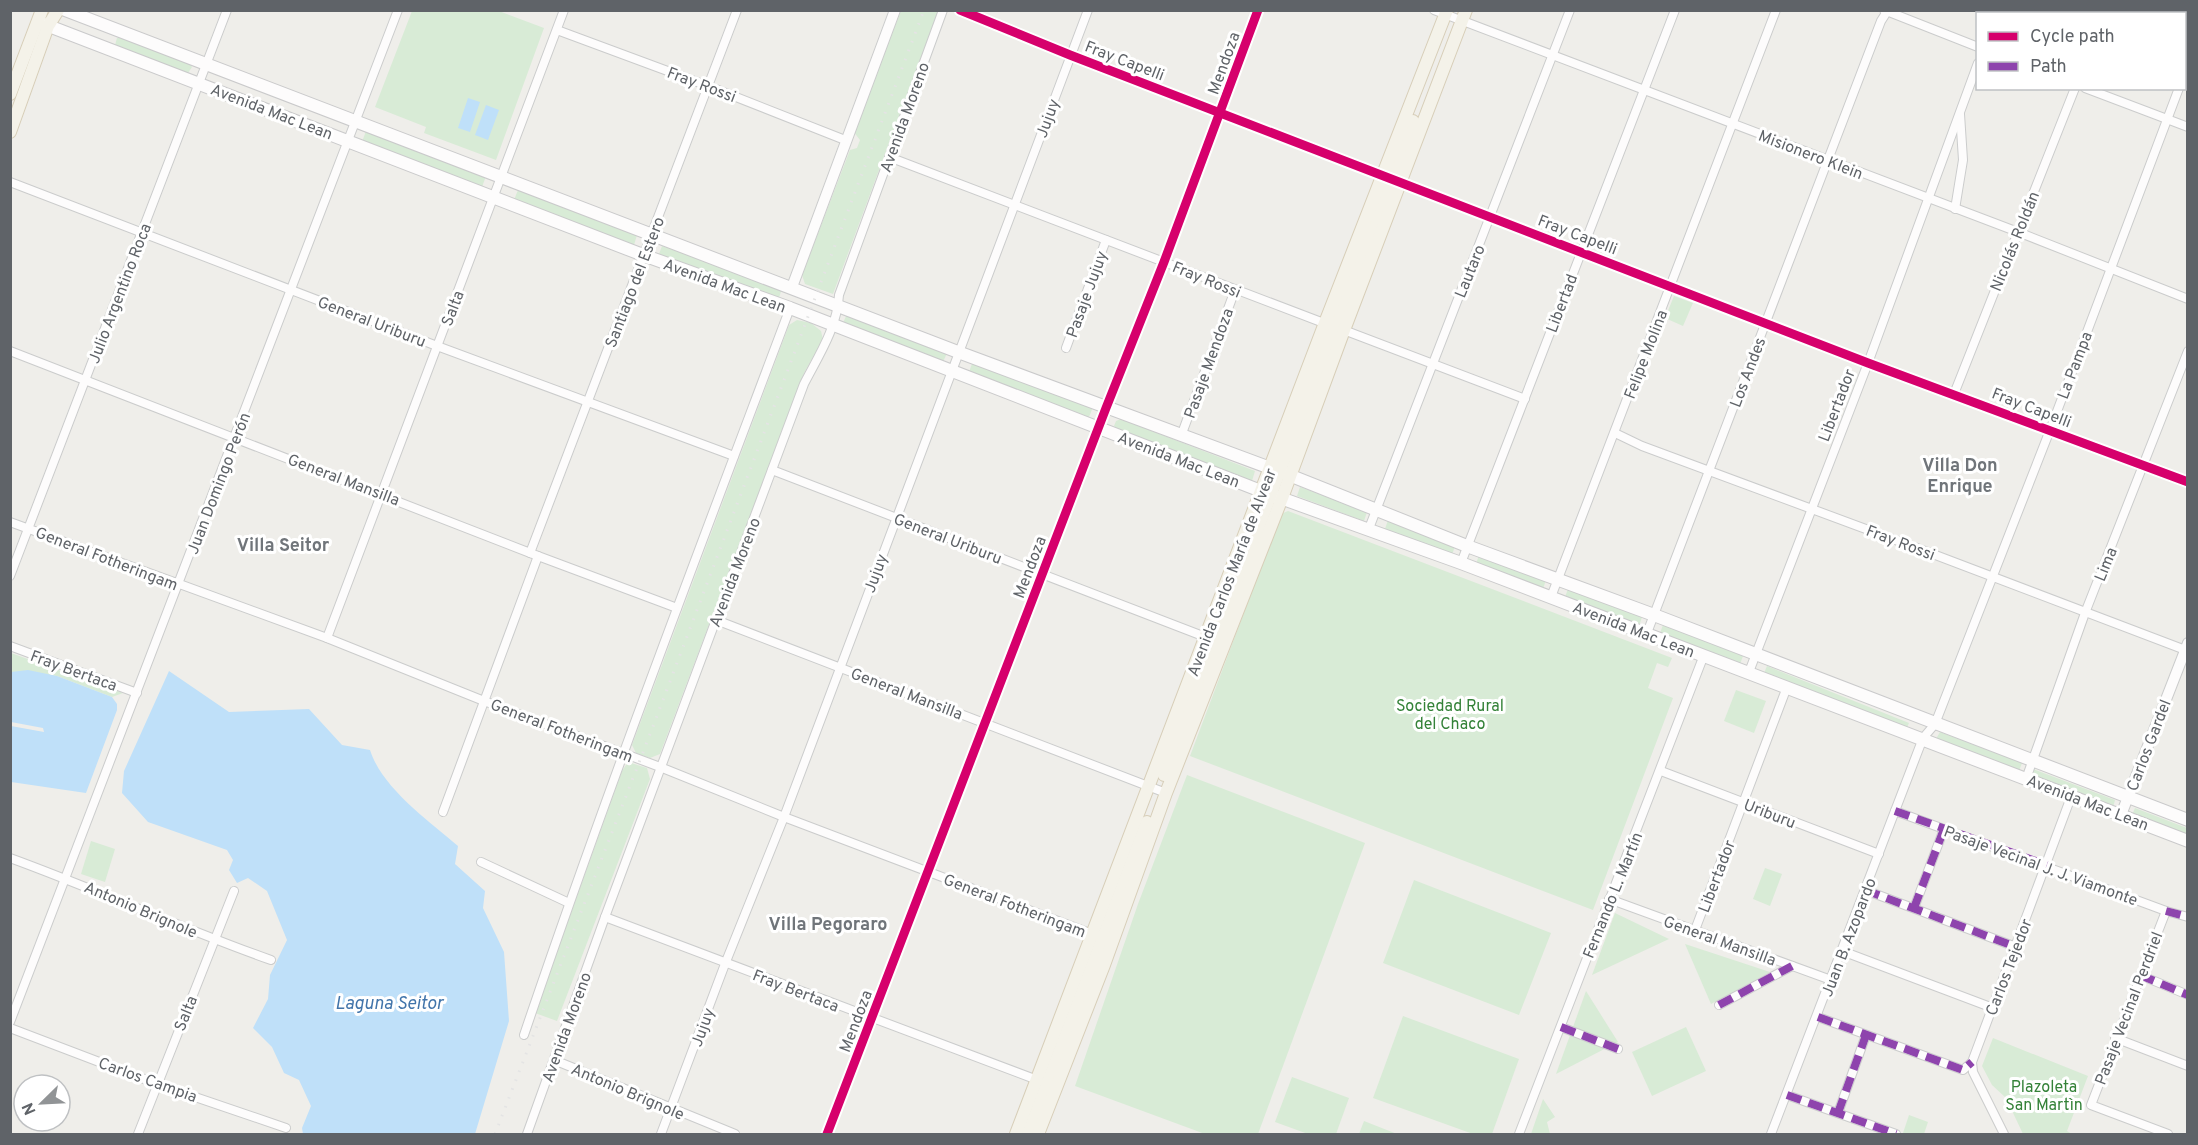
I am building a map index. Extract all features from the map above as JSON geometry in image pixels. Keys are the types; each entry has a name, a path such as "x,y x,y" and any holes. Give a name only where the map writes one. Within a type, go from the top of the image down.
{"main road":[{"path":"10,94 43,19 58,10"},
{"name":"Avenida Mac Lean","path":"65,10 958,352 1280,472 1467,546 1559,578 2187,820"},
{"name":"Avenida Carlos María de Alvear","path":"1016,1134 1047,1083 1392,178 1452,14"},
{"path":"10,132 43,19"},
{"name":"Avenida Mac Lean","path":"43,19 81,38 494,198 790,308 833,327 1368,531 1461,563 1647,633 2187,841"},
{"path":"81,38 88,19"},
{"path":"109,49 116,30"},
{"path":"790,308 792,287"},
{"name":"Avenida Carlos María de Alvear","path":"1028,1134 1215,641"},
{"name":"Avenida Carlos María de Alvear","path":"1038,1134 1047,1083"}],"street":[{"name":"Julio Argentino Roca","path":"10,576 227,10"},
{"name":"Juan Domingo Perón","path":"10,1022 398,10"},
{"name":"Salta","path":"327,638 564,10"},
{"name":"Santiago del Estero","path":"443,812 588,402 737,10"},
{"path":"792,287 895,10"},
{"name":"Avenida Moreno","path":"527,1134 660,767 804,384 833,327 839,305 839,295 943,10"},
{"name":"Fray Capelli","path":"960,10 1070,55 1671,285 1868,363 2187,482"},
{"name":"Jujuy","path":"661,1134 725,964 784,817 1088,10"},
{"name":"Mendoza","path":"827,1134 1164,262 1258,10"},
{"name":"Lautaro","path":"1368,531 1570,10"},
{"name":"Libertad","path":"1461,563 1675,10"},
{"name":"Felipe Molina","path":"1551,597 1616,433 1776,10"},
{"path":"1887,11 1976,47"},
{"name":"Los Andes","path":"1647,633 1830,160 1881,21 1887,11"},
{"name":"Misionero Klein","path":"1452,14 1552,57 1830,160 2187,299"},
{"name":"Fray Rossi","path":"557,30 845,140"},
{"name":"Libertador","path":"1749,672 1868,363 1976,66"},
{"name":"Nicolás Roldán","path":"1954,394 2074,90"},
{"path":"2090,90 2187,128"},
{"name":"La Pampa","path":"1923,738 1935,724 1993,577 2178,90"},
{"name":"Libertador","path":"1955,209 1963,160 1960,109"},
{"name":"Fray Rossi","path":"889,157 1525,399"},
{"name":"General Uriburu","path":"10,182 291,291 734,456"},
{"name":"Pasaje Jujuy","path":"1066,348 1106,240"},
{"name":"Pasaje Mendoza","path":"1181,436 1235,290"},
{"path":"524,1035 623,753 790,308"},
{"name":"General Mansilla","path":"10,351 677,608"},
{"name":"Lima","path":"2026,779 2085,613 2187,351"},
{"name":"Fray Rossi","path":"1616,433 1642,446 1813,508 2085,613 2187,648"},
{"name":"General Uriburu","path":"772,470 1215,641"},
{"name":"General Fotheringam","path":"10,522 327,638 784,817 1103,938"},
{"name":"General Mansilla","path":"716,620 1158,790"},
{"name":"Fray Bertaca","path":"10,646 137,693"},
{"name":"Carlos Gardel","path":"2121,815 2187,648"},
{"name":"Fernando L. Martín","path":"1519,1134 1704,655"},
{"name":"Libertador","path":"1695,930 1787,687"},
{"name":"Juan B. Azopardo","path":"1771,1134 1818,1017 1923,738"},
{"name":"Uriburu","path":"1661,771 1879,854"},
{"name":"Carlos Tejedor","path":"1972,1062 2071,797"},
{"name":"Pasaje Vecinal J. J. Viamonte","path":"1895,811 2187,917"},
{"path":"1914,908 1944,829"},
{"name":"Antonio Brignole","path":"10,858 65,878 214,940 271,960"},
{"path":"481,862 569,903"},
{"path":"1865,890 2016,947"},
{"name":"Salta","path":"138,1134 234,891"},
{"name":"General Mansilla","path":"1609,899 1831,980"},
{"name":"Pasaje Vecinal Perdriel","path":"2166,911 2091,1105 2168,1134"},
{"name":"Fray Bertaca","path":"605,917 725,964 1047,1083"},
{"path":"1842,951 1993,1008"},
{"path":"1719,1005 1792,966"},
{"path":"2140,975 2187,995"},
{"path":"1818,1017 1963,1070 1972,1062"},
{"path":"1561,1027 1618,1049"},
{"name":"Carlos Campia","path":"10,1028 157,1084 286,1128"},
{"path":"1838,1113 1866,1035"},
{"path":"2115,1038 2187,1066"},
{"name":"Antonio Brignole","path":"555,1060 735,1134"},
{"path":"1972,1062 1973,1072 2004,1134"},
{"path":"1788,1095 1896,1134"}],"green space":[{"path":"412,11 499,11 544,28 496,160 424,133 426,127 375,107"},
{"path":"901,11 938,11 833,294 805,284 802,275 850,150 857,148 860,140 853,131"},
{"path":"122,37 189,63 192,67 185,74 118,49 115,45 117,38"},
{"path":"366,131 486,176 482,187 362,142"},
{"path":"518,190 637,235 634,245 514,200"},
{"path":"662,246 782,288 779,298 659,254"},
{"path":"1674,296 1693,303 1683,326 1665,318"},
{"path":"847,314 947,353 943,362 843,323"},
{"path":"797,320 811,323 821,331 823,340 805,371 660,754 650,758 636,753 632,745 789,325"},
{"path":"973,361 1093,407 1089,417 969,372"},
{"path":"1121,419 1255,471 1252,481 1119,431 1114,426 1116,421"},
{"path":"1300,487 1367,512 1364,521 1297,496"},
{"name":"Sociedad Rural del Chaco","path":"1288,511 1672,658 1668,667 1657,663 1648,688 1673,698 1593,910 1190,756 1281,514"},
{"path":"1388,520 1455,546 1452,555 1385,529"},
{"path":"1479,555 1546,580 1543,589 1476,564"},
{"path":"1568,589 1642,617 1639,626 1565,597"},
{"path":"1663,625 1743,656 1740,664 1660,633"},
{"path":"11,653 123,693 112,697 57,676 11,672"},
{"path":"1767,666 1909,723 1906,730 1764,673"},
{"path":"1736,690 1766,701 1754,733 1724,721"},
{"path":"1940,732 2022,763 2019,771 1936,739"},
{"path":"628,762 647,768 650,779 557,1021 535,1013 622,771"},
{"path":"2033,769 2115,800 2113,808 2030,776"},
{"path":"1187,775 1365,843 1258,1134 1205,1134 1075,1086 1138,904"},
{"path":"2135,808 2187,828 2187,837 2132,815"},
{"path":"91,841 115,849 105,882 81,874"},
{"path":"1765,868 1782,874 1770,906 1753,899"},
{"path":"1414,880 1551,933 1519,1015 1383,963"},
{"path":"1615,913 1669,939 1592,975"},
{"path":"1685,944 1770,972 1711,1004"},
{"path":"1586,991 1618,1042 1556,1074"},
{"path":"1403,1016 1519,1059 1492,1134 1473,1134 1373,1098"},
{"path":"1686,1027 1706,1071 1652,1096 1632,1052"},
{"name":"Plazoleta San Martìn","path":"1993,1038 2088,1076 2067,1131 2072,1134 2023,1134 2006,1098 1992,1085 1982,1066"},
{"path":"1292,1077 1349,1098 1336,1134 1308,1134 1275,1122"},
{"path":"1543,1099 1555,1117 1547,1122 1550,1134 1531,1134"},
{"path":"1909,1115 1928,1122 1924,1134 1903,1133"},
{"path":"1364,1121 1397,1134 1359,1134"}],"water":[{"path":"468,98 480,102 470,132 458,128"},
{"path":"486,105 499,110 488,140 475,135"},
{"path":"28,670 57,676 112,697 117,704 117,710 86,793 11,782 11,726 44,732 43,728 11,722 11,672"},
{"name":"Laguna Seitor","path":"169,671 229,712 309,709 342,745 370,750 376,764 395,790 458,846 455,864 485,891 483,908 504,952 509,1021 475,1134 303,1134 302,1128 311,1106 299,1080 284,1073 272,1047 253,1028 268,999 270,975 287,940 267,891 248,878 237,883 229,870 233,860 227,850 148,822 122,793 124,771"}],"railway":[{"path":"495,1134 652,729 924,10"}],"marked path":[{"path":"1895,811 2047,865"},
{"path":"1914,908 1944,829"},
{"path":"1865,890 2016,947"},
{"path":"2166,911 2188,917"},
{"path":"1719,1005 1792,966"},
{"path":"2140,975 2188,995"},
{"path":"1818,1017 1963,1070 1972,1062"},
{"path":"1561,1027 1618,1049"},
{"path":"1838,1113 1866,1035"},
{"path":"1787,1095 1896,1134"}],"cycle path":[{"path":"960,10 1070,55 1868,363 2188,482"},
{"path":"827,1134 1164,262 1258,10"}],"district":[{"name":"Villa Don Enrique","path":"1960,475"},
{"name":"Villa Seitor","path":"283,545"},
{"name":"Villa Pegoraro","path":"828,924"}]}
